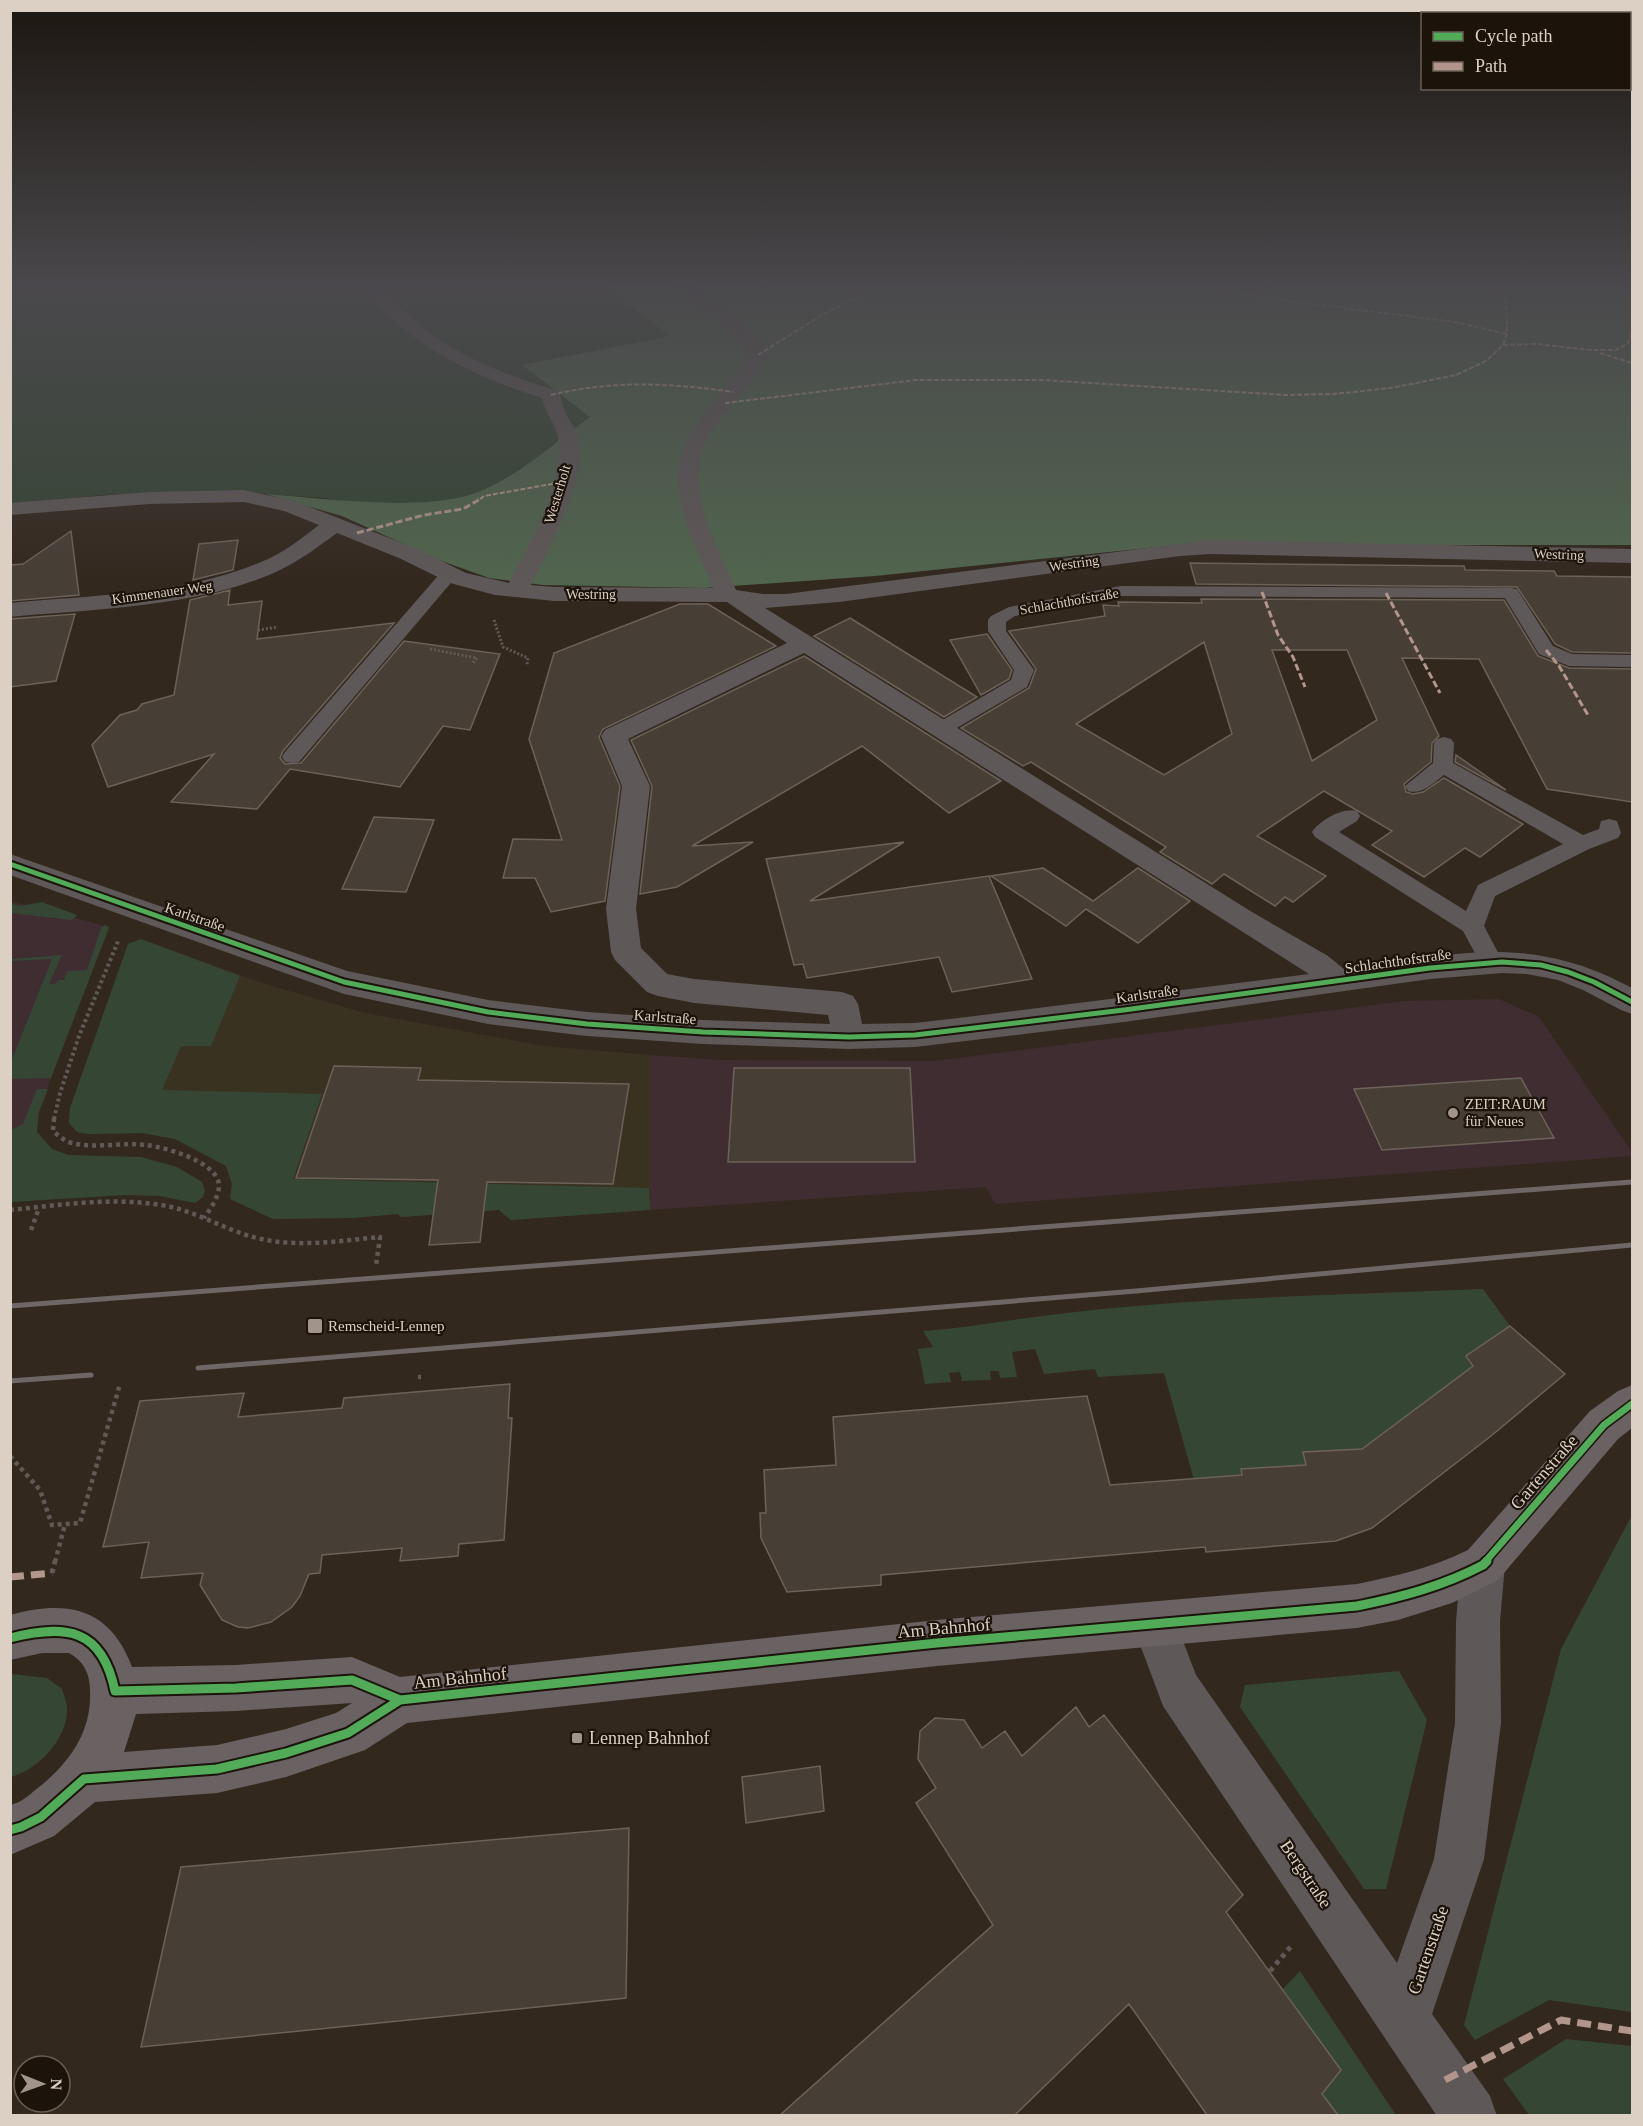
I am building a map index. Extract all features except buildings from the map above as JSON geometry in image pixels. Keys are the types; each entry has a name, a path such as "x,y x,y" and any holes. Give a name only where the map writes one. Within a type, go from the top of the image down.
{"street":[{"name":"Westerholt","path":"517,590 549,522 567,461 568,438 564,425 556,413 551,395 519,384"},
{"path":"727,595 700,528 687,485 693,448 699,436 739,384"},
{"path":"10,509 149,498 244,496 283,504 407,553 472,583 517,590"},
{"name":"Kimmenauer Weg","path":"10,610 172,592 235,580 271,566 335,524"},
{"name":"Westring","path":"517,590 579,594 727,595 763,601 786,601 1180,549 1210,547 1632,556"},
{"name":"Schlachthofstraße","path":"727,595 1241,920 1317,964 1339,982 1418,969 1491,962 1528,963 1558,969 1588,979 1632,1002"},
{"name":"Karlstraße","path":"804,644 614,736 636,786 624,870 621,909 622,937 626,952 658,984 694,992 842,1004 849,1037"},
{"name":"Karlstraße","path":"10,864 344,982 488,1012 587,1024 703,1032 849,1037 915,1035 1339,982"},
{"name":"Gartenstraße","path":"1404,2018 1459,1858 1478,1723 1478,1621 1483,1565 1604,1425 1632,1404"},
{"name":"Am Bahnhof","path":"84,1779 217,1769 285,1754 348,1732 400,1700 937,1643 1155,1626 1357,1606 1398,1598 1452,1581 1483,1565"},
{"name":"Bergstraße","path":"1155,1626 1179,1690 1470,2115"},
{"path":"10,1638 30,1632 54,1630 72,1631 89,1639 102,1653 109,1667 115,1691 112,1718 102,1750 84,1779 42,1816 12,1831"},
{"name":"Am Bahnhof","path":"115,1691 236,1688 352,1680 400,1700"}],"lane":[{"path":"292,757 449,574"},
{"name":"Schlachthofstraße","path":"941,729 1020,683 1024,670 997,631 997,620 1009,612 1121,591 1511,593 1546,650 1569,660 1632,661"},
{"path":"1443,766 1444,743"},
{"path":"1415,786 1443,766"},
{"path":"1443,766 1581,844"},
{"path":"1348,816 1323,832 1472,926 1491,962"},
{"path":"1472,926 1486,891 1581,844 1610,833 1609,826"}],"path":[{"path":"493,616 503,647 528,658 527,664"},
{"path":"258,630 278,627"},
{"path":"436,642 429,650 477,658 472,664"},
{"path":"147,913 119,939 110,958 57,1101 53,1117 53,1131 60,1138 75,1144 146,1145 165,1149 201,1164 213,1172 218,1180 216,1199 204,1218"},
{"path":"10,1210 131,1203 161,1205 257,1238 282,1242 380,1237 376,1266"},
{"path":"31,1230 39,1208"},
{"path":"10,1456 40,1490 52,1525 80,1523 120,1384"},
{"path":"51,1573 65,1524"}],"shaded area":[{"path":"10,901 109,927 18,1164 10,1164"},
{"path":"141,939 262,983 365,1013 544,1046 650,1055 650,1210 511,1220 499,1210 401,1217 398,1214 352,1218 273,1219 230,1199 232,1184 226,1166 175,1139 142,1133 89,1134 77,1132 69,1123 70,1108 128,944"},
{"path":"1499,999 1539,1017 1632,1152 1632,1156 995,1204 986,1187 650,1210 650,1055 721,1060 935,1061 1405,1001"}],"green space":[{"path":"10,384 632,384 597,417 495,486 465,499 429,504 354,504 325,498 220,491 101,495 11,505"},
{"path":"547,384 1632,384 1632,545 1178,545 875,576 704,588 543,585 489,578 439,560 342,516 265,494 390,503 440,501 462,497 479,492 512,474 590,417"},
{"path":"42,902 77,915 72,920 11,913 11,904 20,906"},
{"path":"105,925 109,927 107,933 51,1078 11,1079 11,1062 52,959 11,961 11,959 62,955 49,984 55,984 58,980 64,980 67,971 87,970 101,928"},
{"path":"141,939 240,976 211,1046 181,1046 162,1090 322,1094 293,1179 649,1188 650,1210 511,1220 499,1210 401,1217 398,1214 352,1218 273,1219 230,1199 232,1184 226,1166 175,1139 142,1133 89,1134 77,1132 69,1123 70,1108 128,944"},
{"path":"37,1089 48,1089 39,1112 37,1132 52,1149 68,1155 141,1157 177,1167 202,1182 205,1191 203,1197 195,1203 160,1196 125,1195 11,1202 11,1130 23,1124"},
{"path":"1483,1289 1510,1326 1466,1356 1473,1366 1344,1462 1336,1450 1304,1452 1307,1466 1194,1480 1164,1373 1098,1377 1095,1369 1044,1374 1035,1349 1012,1352 1017,1377 1000,1378 999,1371 990,1371 991,1380 962,1381 960,1372 949,1373 951,1382 925,1384 918,1349 933,1347 923,1331 1104,1309 1266,1297"},
{"path":"1632,1515 1632,2012 1549,2000 1475,2040 1464,2025 1561,1649"},
{"path":"1399,1671 1427,1720 1386,1889 1364,1889 1240,1707 1245,1685"},
{"path":"11,1674 47,1678 62,1689 67,1707 63,1730 50,1751 31,1767 11,1777"},
{"path":"1300,1971 1396,2115 1338,2115 1322,2094 1341,2070 1283,1989"},
{"path":"1566,2039 1632,2046 1632,2115 1529,2115 1503,2079"}],"railway":[{"path":"10,1306 1632,1182"},
{"path":"198,1368 1136,1291 1632,1245"},
{"path":"10,1381 91,1375"}],"marked path":[{"path":"551,395 617,384"},
{"path":"647,384 688,386 733,392"},
{"path":"725,403 881,384"},
{"path":"1110,384 1286,395 1333,394 1410,384"},
{"path":"357,533 424,515 463,509 473,505 484,496 563,482"},
{"path":"1262,592 1278,635 1293,657 1305,687"},
{"path":"1386,593 1440,693"},
{"path":"1546,650 1559,666 1588,715"},
{"path":"10,1577 52,1573"},
{"path":"1445,2080 1561,2020 1632,2031"}],"cycle path":[{"path":"10,864 344,982 488,1012 587,1024 703,1032 849,1037 915,1035 1019,1024 1454,965 1502,962 1527,963 1555,968 1594,982 1632,1002"},
{"path":"10,1830 41,1817 84,1779 217,1769 286,1753 348,1733 400,1700 937,1643 1357,1606 1398,1598 1452,1581 1483,1565 1604,1425 1632,1404"},
{"path":"10,1638 47,1631 79,1636 92,1643 103,1654 111,1670 115,1691 236,1688 352,1680 400,1700"}],"place":[{"name":"ZEIT:RAUM für Neues","path":"1453,1113"},
{"name":"Remscheid-Lennep","path":"315,1326"},
{"name":"Lennep Bahnhof","path":"577,1738"}]}
